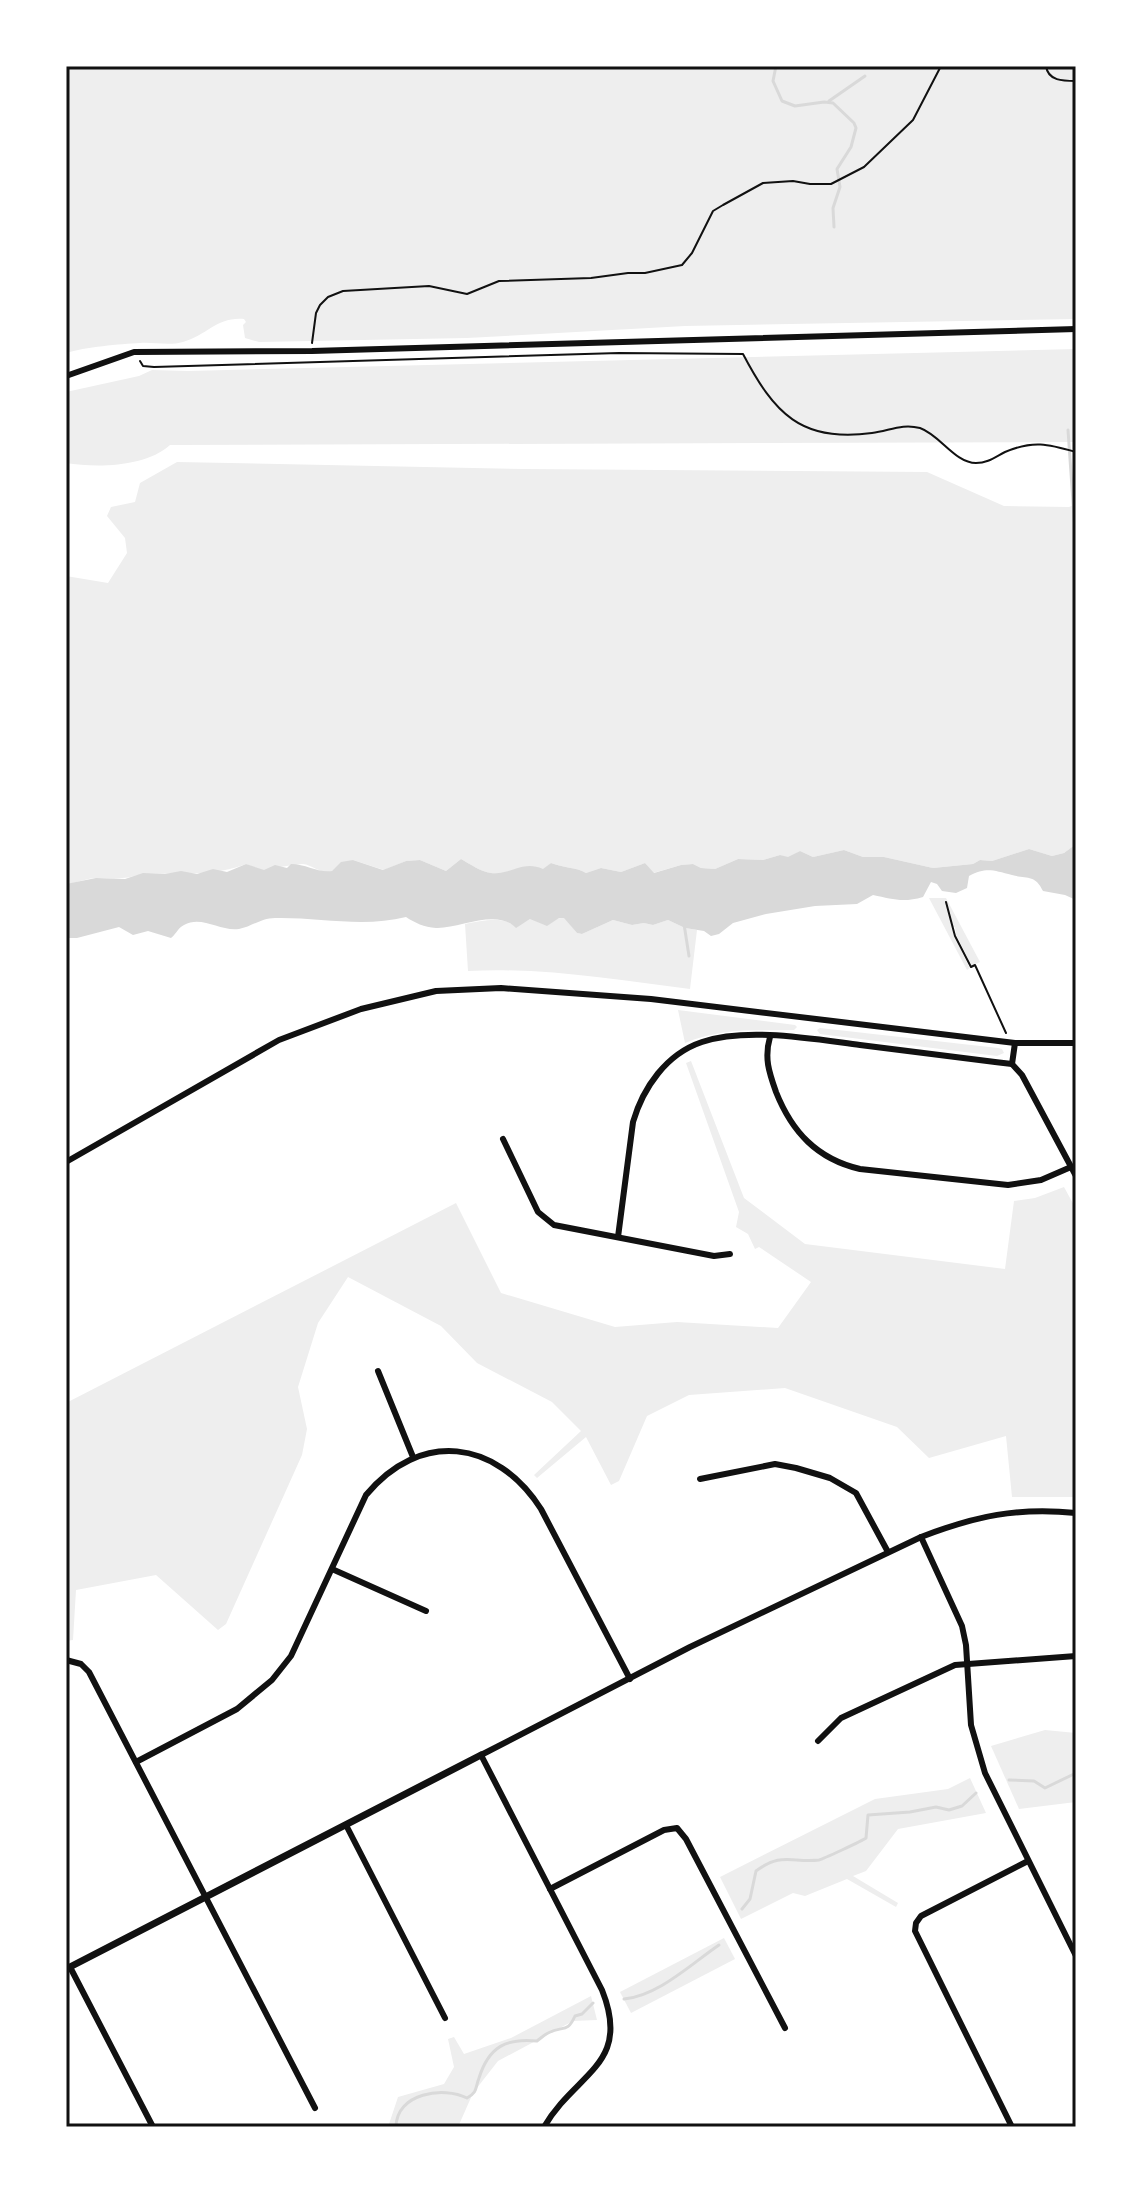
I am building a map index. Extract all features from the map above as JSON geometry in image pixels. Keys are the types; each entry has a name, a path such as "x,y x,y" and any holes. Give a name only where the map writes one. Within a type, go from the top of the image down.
{"street":[{"path":"66,376 134,352 312,351 1076,329"},
{"path":"66,1162 279,1040 361,1009 417,994 467,988 651,999 1015,1043 1076,1043"},
{"path":"805,1038 808,1020"},
{"path":"618,1237 638,1104 651,1082 673,1058 700,1042 749,1036 805,1038 1012,1064 1022,1075 1076,1176"},
{"path":"770,1037 766,1065 784,1111 804,1140 840,1164 888,1173 1008,1185 1041,1180 1071,1167"},
{"path":"1012,1064 1015,1043"},
{"path":"503,1139 538,1212 554,1225 714,1256 730,1254"},
{"path":"378,1371 413,1457"},
{"path":"136,1762 237,1709 272,1680 291,1656 366,1495 387,1473 413,1457 441,1451 473,1453 505,1467 524,1485 541,1509 630,1679"},
{"path":"700,1479 775,1464 830,1478 856,1493 888,1552"},
{"path":"153,2127 68,1968 630,1679 921,1537 960,1522 1000,1512 1076,1513"},
{"path":"921,1537 956,1609 966,1645 971,1725 985,1773 1076,1956"},
{"path":"332,1569 426,1611"},
{"path":"818,1741 841,1718 937,1672 966,1663 1076,1656"},
{"path":"66,1660 81,1664 89,1672 315,2108"},
{"path":"481,1755 608,2004 611,2036 607,2052 544,2127"},
{"path":"346,1825 445,2018"},
{"path":"550,1889 664,1830 677,1828 686,1839 785,2028"},
{"path":"1012,2127 915,1931 921,1916 1028,1861"}],"path":[{"path":"312,351 316,313 320,305 328,297 343,291 429,286 467,294 499,281 591,278 645,273 682,265 692,253 713,211 763,183 793,181 831,184 864,167 913,120 941,66"},
{"path":"1046,66 1048,75 1055,79 1076,81"},
{"path":"134,352 143,366 154,367 619,353 743,354 762,388 803,429 834,435 864,434 910,426 930,432 970,463 981,463 1016,448 1040,443 1076,452"},
{"path":"946,902 955,936 971,967 975,965 1005,1028"}],"shaded area":[{"path":"66,66 1076,66 1076,319 685,326 467,338 259,342 245,338 244,319 234,319 178,343 123,344 66,353"},
{"path":"1076,349 1076,442 170,445 135,462 66,463 66,392 139,376 152,370"},
{"path":"177,462 927,472 1004,506 1069,507 1076,504 1076,844 1064,853 1052,856 1029,849 992,861 980,860 973,864 933,868 884,857 863,857 844,850 813,857 800,851 788,858 780,855 763,860 738,859 715,869 681,865 653,873 645,863 621,872 601,868 586,873 551,863 543,870 530,867 491,873 461,859 446,871 420,860 406,861 384,870 353,860 329,872 303,864 264,871 246,864 210,872 93,878 66,884 66,576 108,583 127,553 125,538 107,516 111,507 135,502 140,483"},
{"path":"1076,844 1076,900 1043,891 1030,878 985,870 969,876 967,888 956,893 942,891 931,882 923,897 916,899 898,900 873,895 857,904 815,906 766,914 733,923 711,936 668,920 653,925 632,925 613,920 582,934 577,933 564,918 547,926 530,919 516,928 508,922 488,919 436,928 406,917 373,922 275,918 232,929 191,922 182,926 171,938 148,931 133,935 119,927 66,938 66,884 96,878 125,879 143,873 181,871 197,874 213,869 227,872 246,864 264,870 275,865 287,868 291,864 332,871 341,862 353,860 383,870 406,861 420,860 446,871 461,859 491,873 529,866 543,869 551,863 586,873 601,868 621,872 645,863 654,873 681,865 715,869 738,859 788,857 800,851 813,857 844,850 863,857 884,857 933,868 973,864 980,860 992,861 1029,849 1052,856 1064,853"},
{"path":"929,898 946,898 980,962 972,966 953,927 954,937 970,968 967,970"},
{"path":"565,918 577,933 582,934 613,920 632,925 653,925 668,920 697,930 690,989 551,973 468,971 465,924 498,920 516,927 530,919"},
{"path":"678,1010 797,1027 794,1030 725,1032 685,1043"},
{"path":"817,1030 998,1048 1004,1053 997,1056 820,1034"},
{"path":"691,1061 744,1198 805,1244 1005,1269 1014,1201 1035,1198 1064,1187 1076,1209 1076,1497 1012,1497 1006,1436 929,1458 897,1427 785,1388 689,1395 647,1416 619,1481 611,1485 586,1437 537,1478 534,1475 581,1431 552,1402 477,1363 441,1326 348,1277 318,1323 298,1387 307,1429 302,1455 226,1624 218,1630 156,1575 76,1590 73,1640 66,1641 66,1403 456,1203 501,1293 615,1327 677,1322 778,1328 811,1282 759,1247 755,1249 748,1234 736,1227 739,1212 686,1063"},
{"path":"1045,1730 1076,1733 1076,1802 1019,1809 991,1746"},
{"path":"970,1778 986,1813 898,1829 866,1871 853,1876 898,1903 896,1907 847,1879 805,1896 793,1893 741,1919 720,1877 875,1799 948,1789"},
{"path":"724,1938 735,1959 631,2013 620,1992"},
{"path":"591,1996 597,2020 573,2021 498,2061 473,2093 458,2127 388,2127 398,2097 444,2084 454,2067 448,2039 454,2037 464,2054 511,2038"}],"waterway":[{"path":"776,66 773,81 782,101 795,106 833,103 856,128 851,147 837,169 840,187 833,208 834,227"},
{"path":"829,101 865,76"},
{"path":"1068,430 1076,545"},
{"path":"684,924 689,956"},
{"path":"1009,1780 1034,1781 1045,1788 1076,1773"},
{"path":"742,1909 750,1899 756,1871 765,1865 780,1860 819,1860 858,1843 866,1838 868,1815 936,1807 949,1810 962,1806 976,1793"},
{"path":"624,1999 662,1986 719,1945"},
{"path":"396,2127 398,2116 412,2100 434,2093 457,2094 467,2098 475,2092 488,2058 500,2046 517,2041 537,2041 548,2033 567,2027 575,2016 582,2014 593,2003"}]}
